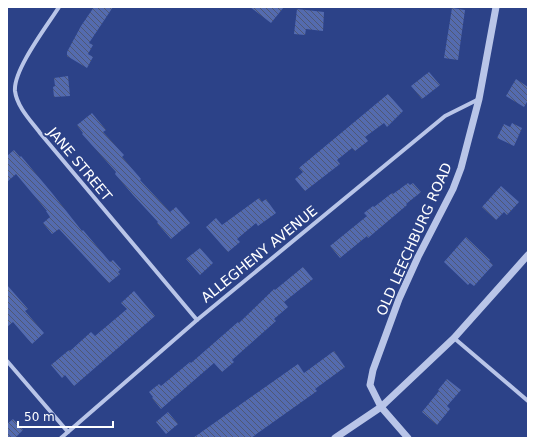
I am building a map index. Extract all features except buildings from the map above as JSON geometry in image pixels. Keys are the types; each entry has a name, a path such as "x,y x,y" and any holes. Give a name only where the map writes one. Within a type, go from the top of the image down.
{"street":[{"name":"JANE STREET","path":"59,7 20,68 15,91 21,107 40,133 197,320"},
{"name":"OLD LEECHBURG ROAD","path":"408,438 381,407 370,384 373,370 399,299 418,257 453,189 461,168 479,99 496,7"},
{"name":"ALLEGHENY AVENUE","path":"61,438 197,320 445,116 479,99"},
{"path":"335,438 381,407 454,338 528,255"},
{"path":"454,338 528,401"},
{"path":"7,361 68,432"}]}
